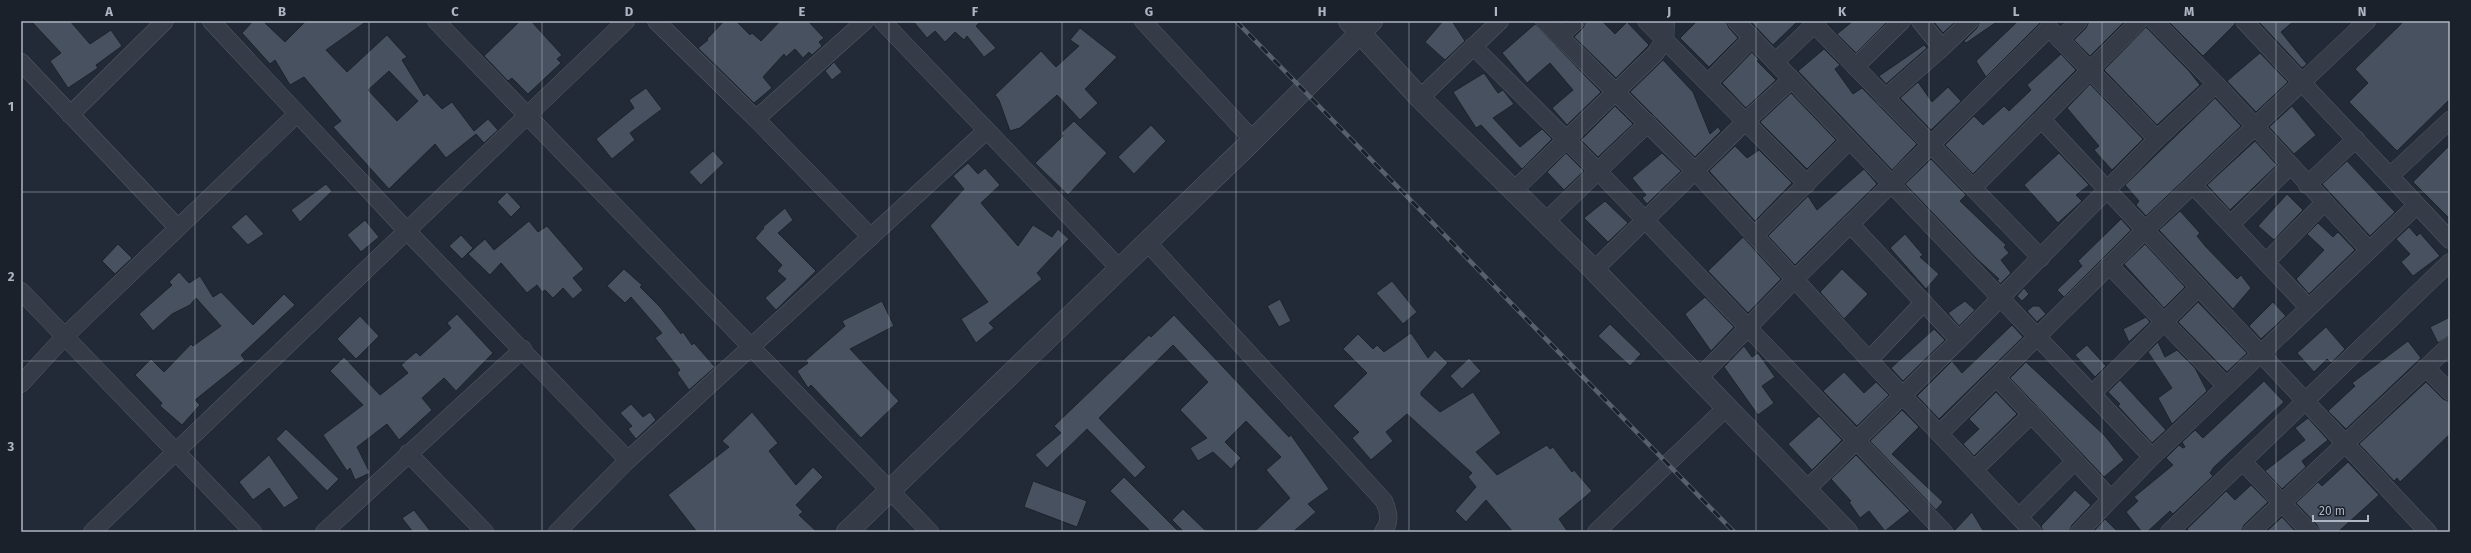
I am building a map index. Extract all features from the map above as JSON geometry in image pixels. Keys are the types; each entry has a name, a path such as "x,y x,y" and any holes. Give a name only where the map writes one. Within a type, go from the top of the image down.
{"street":[{"path":"70,115 165,21"},
{"path":"211,21 407,231 523,349 628,460"},
{"path":"436,21 930,532"},
{"path":"92,532 626,21"},
{"path":"656,21 756,119 871,237"},
{"path":"756,119 865,21"},
{"path":"882,21 1120,269"},
{"path":"1143,21 1253,140"},
{"path":"1420,98 1500,21"},
{"path":"1544,21 1696,172 1869,360 1904,394 2033,532"},
{"path":"1559,37 1576,21"},
{"path":"1646,21 1807,184"},
{"path":"1514,190 1614,91 1655,54 1665,40 1666,21"},
{"path":"1736,21 2152,457"},
{"path":"1855,67 1902,21"},
{"path":"1920,21 1942,48"},
{"path":"1885,98 1942,48 1970,21"},
{"path":"1698,379 1795,279 1930,144 2050,30 2079,21"},
{"path":"1973,188 2139,21"},
{"path":"2154,21 2216,84 2324,203 2369,250"},
{"path":"2244,21 2450,240"},
{"path":"1940,433 2144,231 2301,81 2367,21"},
{"path":"1775,62 1814,22 1855,67 2040,258"},
{"path":"848,532 1253,140 1360,25 1420,98 1594,270 1698,379 1728,406 1848,532"},
{"path":"2050,30 2157,139"},
{"path":"1708,83 1752,38"},
{"path":"1473,46 1598,171 1944,532"},
{"path":"21,62 176,227"},
{"path":"1594,270 1696,172 1745,122 1792,80"},
{"path":"1807,489 1959,340 1999,297 2040,258 2157,139 2216,84"},
{"path":"21,384 65,336 176,227 297,114"},
{"path":"2042,120 2144,231 2199,287 2305,403 2428,532"},
{"path":"2390,176 2450,120"},
{"path":"1545,222 1648,123"},
{"path":"557,532 628,460 830,277 987,130"},
{"path":"2308,185 2356,139"},
{"path":"1755,235 1850,140"},
{"path":"2231,224 2290,166"},
{"path":"2193,185 2308,307"},
{"path":"2266,261 2324,203"},
{"path":"2079,532 2152,457 2417,205"},
{"path":"1850,224 1959,340"},
{"path":"1147,242 1384,501 1390,514 1388,526 1383,532"},
{"path":"2170,532 2450,262"},
{"path":"2109,265 2226,386"},
{"path":"2092,394 2199,287"},
{"path":"21,291 253,532"},
{"path":"1869,360 1924,302"},
{"path":"2251,532 2450,345"},
{"path":"324,532 408,453 523,349"},
{"path":"2426,368 2450,392"},
{"path":"1997,378 2111,499"},
{"path":"1596,532 1728,406"},
{"path":"1974,470 2032,414"},
{"path":"408,453 485,532"},
{"path":"2019,517 2075,461"},
{"path":"2243,462 2283,502 2310,532"}],"building":[{"path":"31,21 70,21 90,44 111,30 122,46 96,65 98,68 68,88 50,61 61,53"},
{"path":"253,21 263,21 285,42 306,21 367,21 326,50 347,72 387,35 407,57 402,60 424,96 427,93 442,109 452,102 474,131 488,119 498,130 484,143 476,134 446,158 435,144 389,189 333,127 341,121 304,77 290,85 275,60 270,64 242,33","holes":["389,71 418,101 397,121 368,90"]},
{"path":"520,21 531,21 562,55 557,59 561,63 528,94 512,78 508,81 484,56"},
{"path":"724,21 736,21 750,35 752,33 761,41 780,21 808,21 824,38 819,42 822,46 812,55 809,52 803,58 795,49 786,57 784,54 763,77 772,88 754,103 698,48 708,40 707,39"},
{"path":"913,21 981,21 976,26 996,48 984,57 967,36 964,40 955,32 945,42 935,31 927,38"},
{"path":"1443,21 1452,21 1465,41 1445,60 1425,42"},
{"path":"1586,21 1602,21 1615,34 1627,22 1649,45 1616,78 1574,37 1583,28"},
{"path":"1697,21 1726,21 1729,28 1738,38 1709,67 1680,38"},
{"path":"1750,21 1798,21 1773,45"},
{"path":"1853,21 1888,21 1856,53 1837,34"},
{"path":"1933,21 1956,21 1943,33"},
{"path":"1980,21 1998,21 1966,43 1964,41 1977,28"},
{"path":"2018,21 2042,21 1986,77 1976,61"},
{"path":"2089,21 2125,21 2090,56 2074,40 2086,28"},
{"path":"2168,21 2234,21 2235,24 2203,56"},
{"path":"2258,21 2294,21 2281,32 2307,64 2302,68"},
{"path":"2404,21 2450,21 2450,99 2397,151 2349,102 2368,83 2355,69"},
{"path":"1535,24 1601,92 1567,125 1552,108 1573,90 1550,63 1527,83 1502,53"},
{"path":"2146,27 2189,71 2200,85 2157,125 2104,70"},
{"path":"1080,28 1117,57 1085,89 1098,103 1080,120 1057,95 1020,128 1010,131 999,100 995,95 1041,51 1056,67 1079,46 1070,40"},
{"path":"1924,45 1927,48 1886,84 1879,76"},
{"path":"1824,49 1840,65 1835,69 1853,94 1862,88 1917,144 1892,170 1798,71"},
{"path":"1752,52 1759,60 1757,61 1776,80 1746,108 1722,83"},
{"path":"2260,53 2288,82 2256,112 2227,81"},
{"path":"2061,54 2076,70 1973,174 1945,145 1974,116 1983,125 2004,106 2009,111 2031,90 2027,85"},
{"path":"1663,60 1693,92 1710,134 1718,127 1721,131 1695,157 1630,92"},
{"path":"834,62 842,72 832,80 825,71"},
{"path":"1484,73 1498,93 1503,90 1514,104 1493,118 1520,147 1542,129 1552,139 1522,169 1481,125 1476,128 1453,92"},
{"path":"1918,82 1932,102 1948,87 1961,101 1931,130 1900,98"},
{"path":"2090,84 2143,139 2112,170 2094,150 2099,146 2067,108"},
{"path":"646,88 662,109 630,133 635,140 612,159 596,139 634,108 629,100"},
{"path":"1791,93 1836,140 1807,169 1760,122"},
{"path":"2215,98 2241,126 2146,216 2136,205 2139,201 2125,185"},
{"path":"1615,106 1633,124 1598,157 1581,140"},
{"path":"2292,106 2316,135 2294,154 2269,127"},
{"path":"1074,121 1107,153 1068,195 1035,163 1063,136 1061,133"},
{"path":"1151,125 1166,141 1134,174 1118,157"},
{"path":"2255,141 2277,165 2230,210 2207,185"},
{"path":"2450,145 2450,219 2413,182"},
{"path":"1735,146 1747,158 1759,150 1792,183 1755,221 1709,171"},
{"path":"713,151 724,163 701,185 689,172"},
{"path":"1566,153 1584,171 1564,190 1547,172"},
{"path":"1662,153 1681,171 1647,204 1642,198 1646,195 1632,178"},
{"path":"2059,153 2089,185 2076,195 2082,201 2058,223 2024,185"},
{"path":"1931,159 1966,195 1960,201 2006,245 2004,247 2009,253 2001,260 2011,273 2000,284 1997,280 1999,279 1977,259 1905,184"},
{"path":"2347,161 2395,212 2370,236 2322,184"},
{"path":"968,163 978,174 985,168 1000,185 981,203 1018,246 1033,225 1052,237 1058,229 1069,239 1037,273 1042,279 989,323 994,328 976,343 961,319 988,302 930,226 964,189 953,176"},
{"path":"1864,169 1877,184 1795,265 1768,236 1808,196 1817,210"},
{"path":"326,184 332,191 300,222 291,210"},
{"path":"507,192 521,207 511,217 497,202"},
{"path":"2287,194 2303,210 2274,240 2258,226"},
{"path":"1605,201 1628,223 1608,242 1584,218"},
{"path":"785,208 793,220 778,233 816,271 776,310 765,298 786,279 777,271 782,265 755,238 764,228 763,227"},
{"path":"2180,211 2200,233 2197,236 2206,247 2237,279 2241,275 2251,288 2233,309 2159,230"},
{"path":"246,214 264,234 248,245 231,227"},
{"path":"2121,219 2131,230 2064,297 2057,290 2082,266 2078,261"},
{"path":"365,220 379,237 361,252 347,235"},
{"path":"529,221 538,232 547,226 584,269 573,278 583,290 573,299 563,288 553,298 545,290 542,292 537,285 527,293 501,263 490,275 468,254 485,239 494,250"},
{"path":"2318,223 2333,237 2338,232 2355,250 2309,294 2296,279 2324,250 2307,234"},
{"path":"2409,227 2417,236 2420,233 2440,256 2413,276 2401,262 2410,254 2396,239"},
{"path":"1905,234 1923,255 1920,257 1939,274 1926,289 1890,248"},
{"path":"461,235 473,248 462,259 449,246"},
{"path":"1743,237 1781,279 1748,313 1708,271"},
{"path":"118,244 132,258 115,274 102,261"},
{"path":"2145,244 2185,287 2164,308 2124,264"},
{"path":"624,269 642,285 640,287 660,307 681,334 683,332 692,345 694,343 715,367 689,390 677,373 680,370 655,338 662,333 631,297 625,303 607,286"},
{"path":"1842,269 1868,294 1844,319 1820,292"},
{"path":"179,272 189,283 200,276 213,297 221,292 253,325 284,294 295,305 241,355 245,360 195,400 200,405 182,425 160,406 162,403 135,375 151,359 164,372 191,344 193,346 221,326 196,298 190,305 172,314 153,331 139,314 172,285 169,282"},
{"path":"1392,281 1417,312 1403,324 1376,293"},
{"path":"2024,288 2029,294 2022,301 2017,296"},
{"path":"1705,297 1734,327 1711,351 1685,314"},
{"path":"1280,299 1291,321 1279,327 1267,306"},
{"path":"882,301 894,326 850,349 899,401 861,438 811,385 808,388 797,371 808,363 806,360 845,326 842,321"},
{"path":"1965,301 1975,310 1959,326 1948,313"},
{"path":"2198,302 2247,353 2227,372 2178,322"},
{"path":"2273,302 2286,316 2261,339 2249,326"},
{"path":"2033,306 2039,306 2046,314 2037,322 2027,311"},
{"path":"457,314 493,353 456,391 444,378 422,398 432,410 399,440 387,424 357,447 370,473 355,480 350,468 347,471 323,435 363,405 330,371 344,357 380,395 408,373 401,365 416,352 420,356 451,328 447,323"},
{"path":"1174,315 1289,437 1291,435 1329,489 1308,504 1316,512 1293,532 1254,532 1290,498 1266,470 1281,457 1246,421 1225,442 1241,458 1231,469 1213,452 1198,461 1190,448 1207,438 1180,410 1208,382 1173,345 1099,418 1146,467 1135,478 1087,429 1047,468 1035,455 1061,433 1054,426 1149,335 1151,337"},
{"path":"360,316 379,336 356,359 337,339"},
{"path":"2146,317 2150,322 2129,342 2123,329"},
{"path":"2450,317 2450,335 2438,343 2430,327"},
{"path":"1610,324 1641,354 1630,366 1598,336"},
{"path":"2012,325 2023,337 1939,419 1917,396 1952,361 1962,373"},
{"path":"2326,327 2345,349 2331,363 2327,359 2314,372 2297,353"},
{"path":"1934,329 1945,340 1903,381 1891,368"},
{"path":"1411,333 1428,358 1435,350 1448,363 1421,392 1421,395 1440,412 1473,392 1501,433 1476,452 1497,475 1547,445 1550,449 1553,447 1572,472 1574,470 1592,491 1559,519 1568,532 1513,532 1486,500 1466,522 1455,511 1476,487 1468,477 1472,473 1407,414 1386,432 1393,441 1371,460 1352,438 1359,432 1333,406 1367,373 1343,349 1358,334 1373,349 1377,345 1384,352"},
{"path":"2408,341 2421,358 2346,429 2328,411 2355,386 2352,383"},
{"path":"2158,342 2165,357 2177,350 2195,368 2207,391 2172,424 2158,398 2172,388 2148,352"},
{"path":"2087,345 2106,366 2095,377 2075,355"},
{"path":"1744,346 1752,357 1758,353 1775,377 1762,386 1774,403 1758,415 1724,367"},
{"path":"1469,358 1481,371 1462,389 1450,376"},
{"path":"2026,362 2105,436 2124,460 2104,477 2010,378"},
{"path":"1844,372 1864,393 1876,382 1889,395 1857,426 1823,391"},
{"path":"2120,380 2166,430 2152,443 2118,406 2120,404 2108,392"},
{"path":"2264,381 2284,402 2214,467 2210,473 2213,476 2173,514 2170,511 2147,532 2142,532 2126,512 2138,501 2134,497 2173,465 2166,458 2179,445 2183,448 2185,447 2182,442 2195,430 2203,438"},
{"path":"2426,382 2443,399 2450,402 2450,434 2400,482 2397,478 2394,481 2359,444"},
{"path":"1996,392 2017,414 1974,456 1963,444 1979,429 1969,419"},
{"path":"631,404 643,417 650,412 656,420 636,439 628,429 632,426 620,413"},
{"path":"1902,410 1919,427 1892,454 1943,502 1936,510 1870,441"},
{"path":"752,412 778,443 769,451 796,485 813,467 823,477 796,505 803,512 799,515 817,532 697,532 668,495 729,447 722,441"},
{"path":"1819,416 1842,440 1812,470 1788,444"},
{"path":"2308,418 2328,440 2302,461 2306,467 2282,489 2265,471 2305,440 2295,428"},
{"path":"286,429 339,479 327,491 276,439"},
{"path":"269,455 299,498 284,508 269,488 253,500 239,482"},
{"path":"1856,455 1910,511 1885,531 1869,511 1860,518 1849,502 1851,501 1831,479"},
{"path":"2348,462 2379,495 2338,532 2320,532 2317,525 2296,503 2318,482 2322,486"},
{"path":"1124,477 1179,532 1151,532 1110,491"},
{"path":"1033,481 1087,501 1077,527 1024,507"},
{"path":"2251,485 2268,502 2244,525 2241,532 2190,532 2187,529 2226,491 2235,500"},
{"path":"2075,490 2091,505 2072,525 2069,532 2043,532 2041,526"},
{"path":"1183,509 1207,532 1184,532 1172,520"},
{"path":"414,510 431,532 413,532 402,518"},
{"path":"1972,512 1984,532 1954,532 1954,531"},
{"path":"2282,517 2296,532 2266,532"},
{"path":"2105,519 2118,532 2093,532"}],"railway":[{"path":"1236,21 1734,532"}]}
